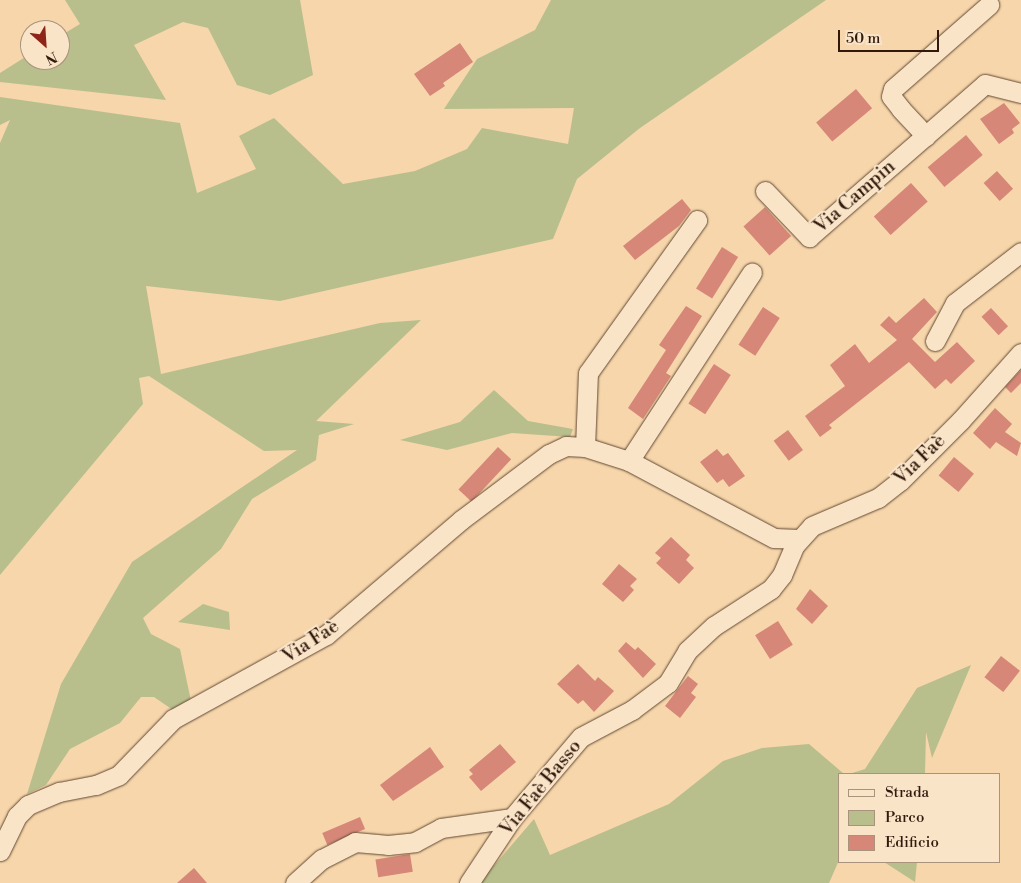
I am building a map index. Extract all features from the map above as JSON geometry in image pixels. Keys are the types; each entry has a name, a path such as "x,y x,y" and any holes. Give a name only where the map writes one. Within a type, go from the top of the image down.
{"street":[{"path":"926,136 901,109 892,96 893,89 989,5"},
{"name":"Via Campin","path":"765,191 809,237 986,84 1021,93"},
{"path":"585,447 588,373 696,220"},
{"path":"935,341 955,303 1021,252"},
{"path":"629,461 752,272"},
{"name":"Via Faè","path":"0,851 17,816 28,806 59,792 96,785 119,775 173,719 326,635 461,520 549,454 566,446 585,447 629,461 774,538 797,542 812,526 878,498 900,482 961,420 1021,352"},
{"name":"Via Faè Basso","path":"469,883 512,818 581,736 632,710 668,683 687,651 714,626 771,589 782,575 797,542"},
{"path":"295,883 322,859 355,842 388,845 415,842 441,828 512,818"}],"green space":[{"path":"65,0 300,0 313,75 270,95 237,85 208,28 183,22 134,45 166,100 0,82 0,73 20,60 20,70 70,70 70,30 80,24"},
{"path":"551,0 826,0 640,128 577,179 553,239 280,301 146,286 161,374 380,323 421,320 316,421 354,424 319,435 316,460 252,499 221,549 143,618 151,634 180,649 191,701 173,710 154,697 141,697 120,723 70,749 46,785 27,794 61,684 132,562 297,450 264,451 149,376 139,378 143,404 0,575 0,143 10,120 0,125 0,97 180,123 197,193 256,169 239,136 274,118 343,184 415,171 467,149 482,128 568,144 574,108 444,109 477,59 535,30"},
{"path":"494,390 528,421 573,429 570,437 512,433 447,450 400,440 460,422"},
{"path":"203,604 229,612 230,630 178,622"},
{"path":"971,665 932,758 926,732 925,773 852,773 865,769 917,688"},
{"path":"809,744 843,773 838,773 838,863 829,883 479,883 534,819 550,855 669,804 723,761 762,748"},
{"path":"886,863 917,863 915,882"}],"building":[{"path":"460,43 473,62 443,83 445,86 430,96 414,74"},
{"path":"856,89 872,108 832,142 816,122"},
{"path":"1004,103 1020,123 1012,129 1014,133 999,144 980,119"},
{"path":"966,135 983,155 944,187 928,167"},
{"path":"997,171 1013,189 1000,201 984,183"},
{"path":"911,183 928,202 891,235 874,216"},
{"path":"682,199 691,210 679,226 635,260 623,246"},
{"path":"765,207 791,236 770,255 743,226"},
{"path":"722,247 738,257 712,299 696,289"},
{"path":"924,298 937,312 912,339 935,362 957,342 975,361 951,384 946,379 935,389 909,362 829,425 832,428 820,437 805,416 845,386 830,365 855,344 869,363 897,340 880,325 889,316 896,323"},
{"path":"686,306 702,316 666,373 671,376 643,419 628,408 666,350 659,345"},
{"path":"763,307 780,318 755,356 738,345"},
{"path":"991,308 1008,326 999,335 981,317"},
{"path":"714,364 731,375 705,414 688,403"},
{"path":"1021,370 1021,383 1011,393 1005,387"},
{"path":"995,408 1012,424 1005,432 1021,443 1017,456 996,442 990,449 973,433"},
{"path":"788,430 803,450 789,461 774,441"},
{"path":"498,447 511,459 472,502 458,489"},
{"path":"717,449 723,456 728,453 745,476 729,487 723,479 717,483 700,462"},
{"path":"954,457 974,474 958,492 939,475"},
{"path":"671,537 690,555 686,560 694,568 679,584 656,563 661,558 655,553"},
{"path":"619,564 637,579 630,586 634,590 623,602 602,584"},
{"path":"810,589 828,606 812,624 796,609"},
{"path":"778,621 793,645 770,659 755,635"},
{"path":"626,642 635,650 638,647 656,664 643,678 618,651"},
{"path":"1001,656 1020,671 1003,692 984,677"},
{"path":"578,664 595,681 598,677 614,691 594,712 583,700 578,704 557,684"},
{"path":"688,676 698,684 691,693 696,697 680,718 665,706"},
{"path":"500,744 516,762 481,791 469,777 473,774 469,770"},
{"path":"430,747 444,767 393,801 380,785"},
{"path":"360,817 365,829 327,845 322,833"},
{"path":"410,854 413,872 378,877 375,859"},
{"path":"194,868 207,883 177,883"}]}
